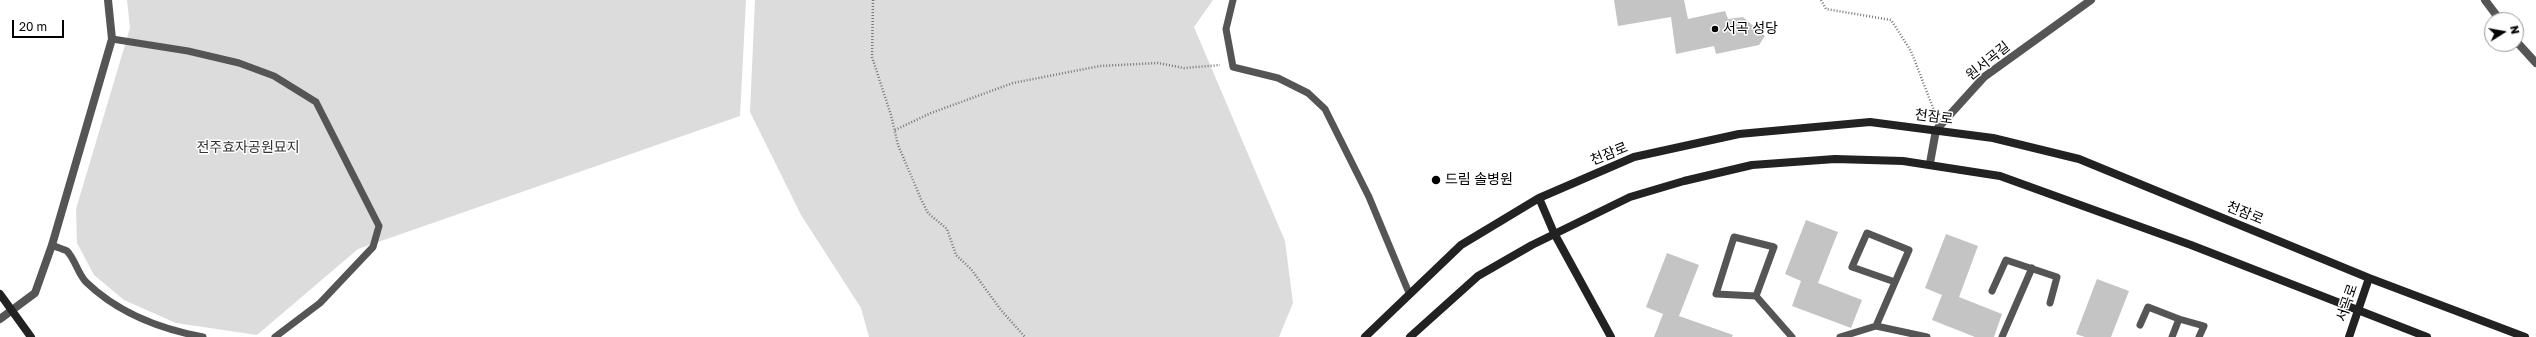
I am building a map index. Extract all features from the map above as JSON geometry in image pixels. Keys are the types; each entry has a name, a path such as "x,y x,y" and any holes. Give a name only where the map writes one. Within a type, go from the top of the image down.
{"street":[{"path":"0,320 35,293 52,245 112,39 108,0"},
{"name":"원서곡길","path":"1938,127 1984,77 2091,0"},
{"path":"2485,0 2494,12"},
{"path":"2524,50 2536,63"},
{"name":"천잠로","path":"1365,337 1409,293 1461,245 1539,198 1634,157 1739,134 1870,122 1938,127 1993,138 2079,159 2369,278 2525,337"},
{"path":"1930,163 1938,127"},
{"path":"1410,337 1478,276 1554,233 1630,197 1684,181 1752,165 1835,158 1930,163 2000,176 2191,245 2427,337"},
{"path":"1539,198 1554,233 1611,337"},
{"name":"서곡로","path":"2349,337 2369,278"},
{"path":"0,294 31,337"}],"lane":[{"path":"1233,0 1226,29 1232,67 1278,78 1308,93 1325,109 1369,197 1409,293"},
{"path":"112,39 188,51 239,63 274,76 316,102 379,226 373,248 320,303 275,337"},
{"path":"1876,326 1896,282 1909,250 1867,233 1852,267 1896,282"},
{"path":"1756,296 1774,247 1734,237 1716,294 1756,296 1792,337"},
{"path":"52,245 67,251 84,280 102,298 127,312 172,331 203,337"},
{"path":"1992,291 2006,260 2057,278 2050,303"},
{"path":"2002,337 2032,268"},
{"path":"2140,325 2148,307 2179,319 2204,326 2199,337"},
{"path":"2172,337 2179,319"},
{"path":"1840,337 1876,326 1926,337"}],"path":[{"path":"873,0 872,57 895,130 898,145 928,213 947,229 956,256 971,269 1001,310 1024,337"},
{"path":"1821,0 1826,9 1891,20 1911,51 1938,127"},
{"path":"895,130 931,113 1013,82 1100,66 1158,62 1184,68 1224,64"}],"green space":[{"name":"전주효자공원묘지","path":"127,0 746,0 740,116 358,249 257,335 176,323 124,300 94,275 77,243 76,209 130,28"},
{"path":"755,0 1213,0 1194,27 1285,241 1293,303 1279,337 869,337 861,308 801,215 750,112"}],"building":[{"name":"서곡 성당","path":"1614,0 1684,0 1688,19 1725,11 1728,19 1743,17 1765,36 1759,45 1716,54 1714,46 1676,54 1671,17 1618,26"},
{"path":"1806,220 1838,232 1818,283 1862,300 1851,328 1792,306 1801,281 1785,274"},
{"path":"1946,234 1978,246 1959,297 2002,314 1994,337 1975,337 1932,320 1942,295 1925,288"},
{"path":"1667,253 1699,265 1679,316 1733,335 1732,337 1654,337 1663,314 1646,307"},
{"path":"2097,279 2129,291 2111,337 2085,337 2076,334"}],"place":[{"name":"서곡 성당","path":"1715,29"},
{"name":"드림 솔병원","path":"1436,180"}]}
